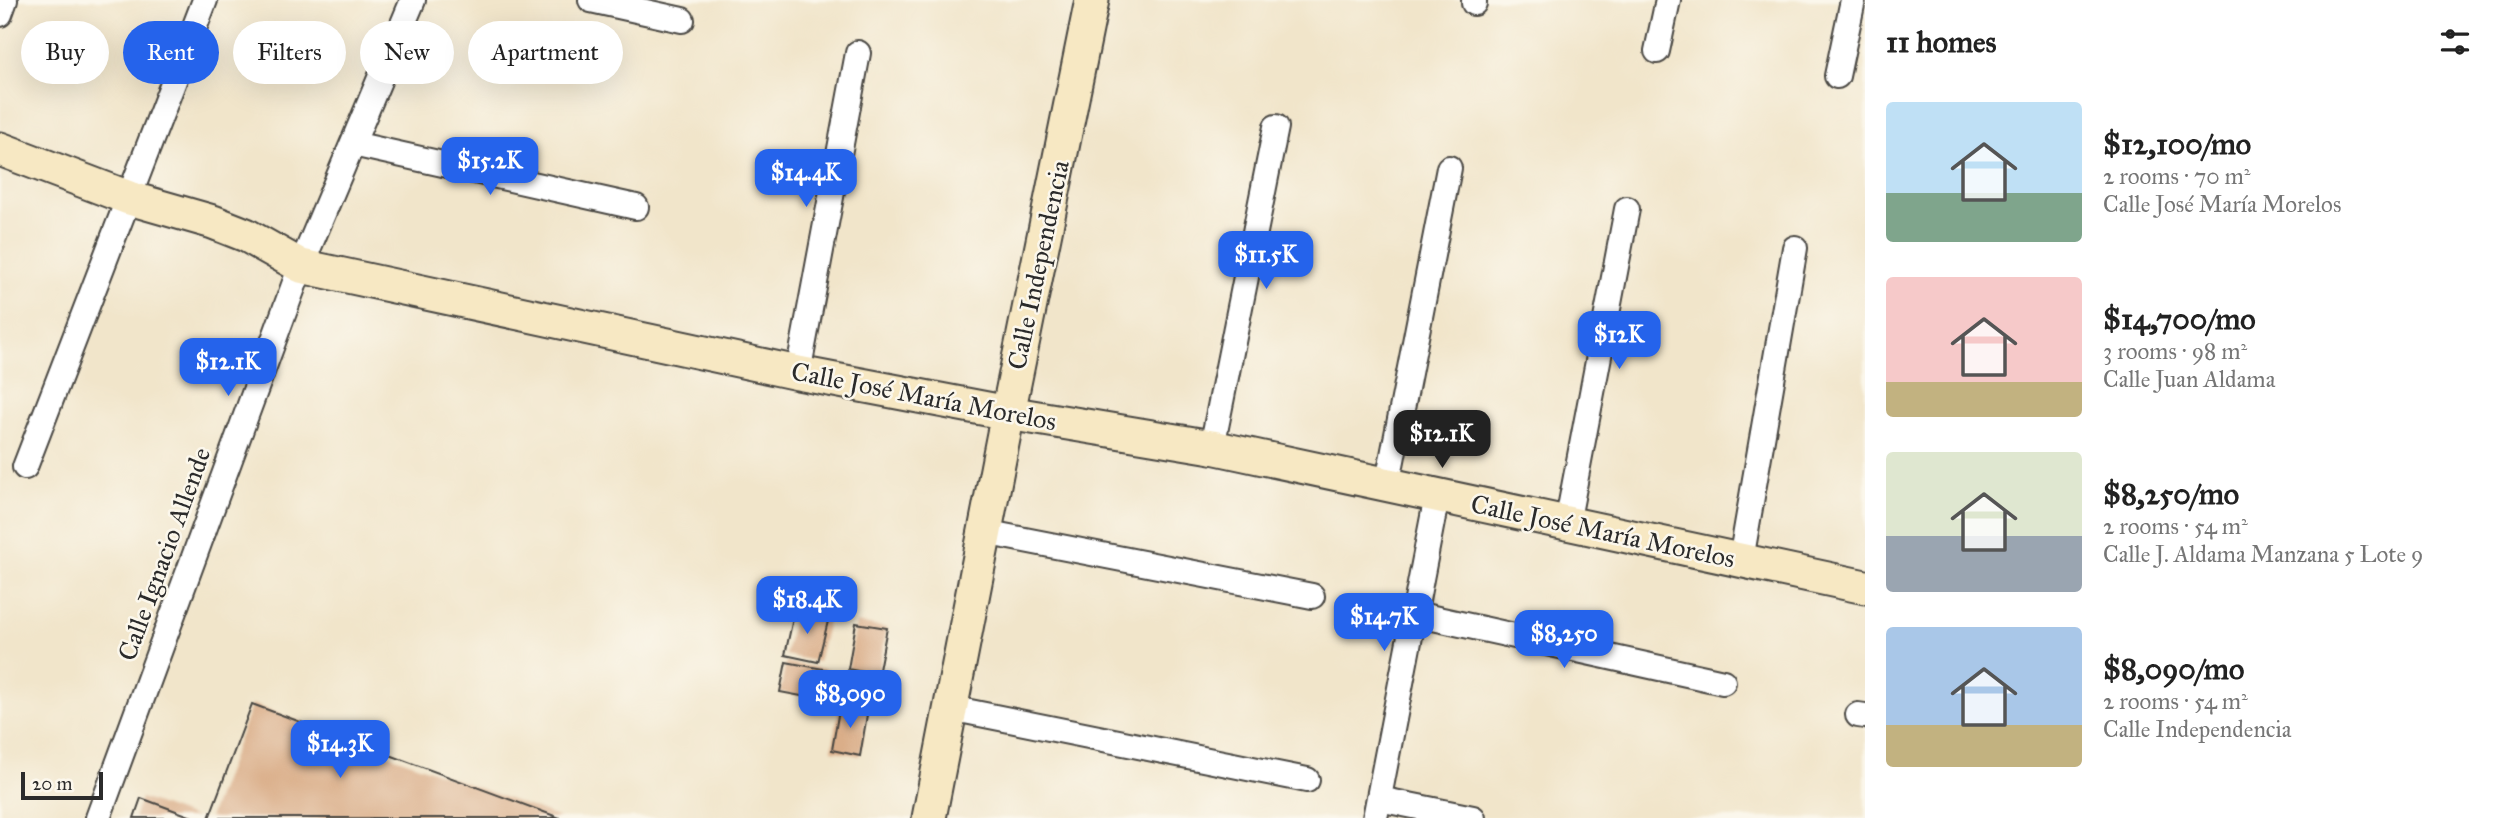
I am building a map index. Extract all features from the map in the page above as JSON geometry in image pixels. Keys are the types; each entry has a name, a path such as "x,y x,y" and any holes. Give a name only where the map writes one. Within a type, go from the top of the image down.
{"street":[{"path":"0,14 5,0"},
{"path":"25,467 205,0"},
{"name":"Calle Ignacio Allende","path":"98,818 301,267 413,0"},
{"path":"591,0 682,20"},
{"name":"Calle Independencia","path":"929,818 1092,0"},
{"path":"1657,51 1668,0"},
{"path":"1837,76 1853,0"},
{"path":"797,373 858,53"},
{"path":"1212,447 1276,127"},
{"path":"353,144 636,207"},
{"name":"Calle José María Morelos","path":"0,149 129,198 213,222 246,235 301,267 797,373 1008,413 1212,447 1865,587"},
{"path":"1387,486 1449,169"},
{"path":"1567,524 1627,209"},
{"path":"1741,560 1795,248"},
{"path":"1437,496 1377,809 1473,818"},
{"path":"984,532 1312,596"},
{"path":"1415,614 1723,682"},
{"path":"950,708 1307,780"}],"building":[{"path":"795,609 829,617 818,662 785,655"},
{"path":"856,623 887,628 878,675 848,669"},
{"path":"786,662 834,671 828,701 780,692"},
{"path":"844,674 884,682 880,707 839,699"},
{"path":"252,704 560,818 209,818"},
{"path":"840,704 868,709 860,756 832,750"},
{"path":"141,798 195,818 134,818"}]}
